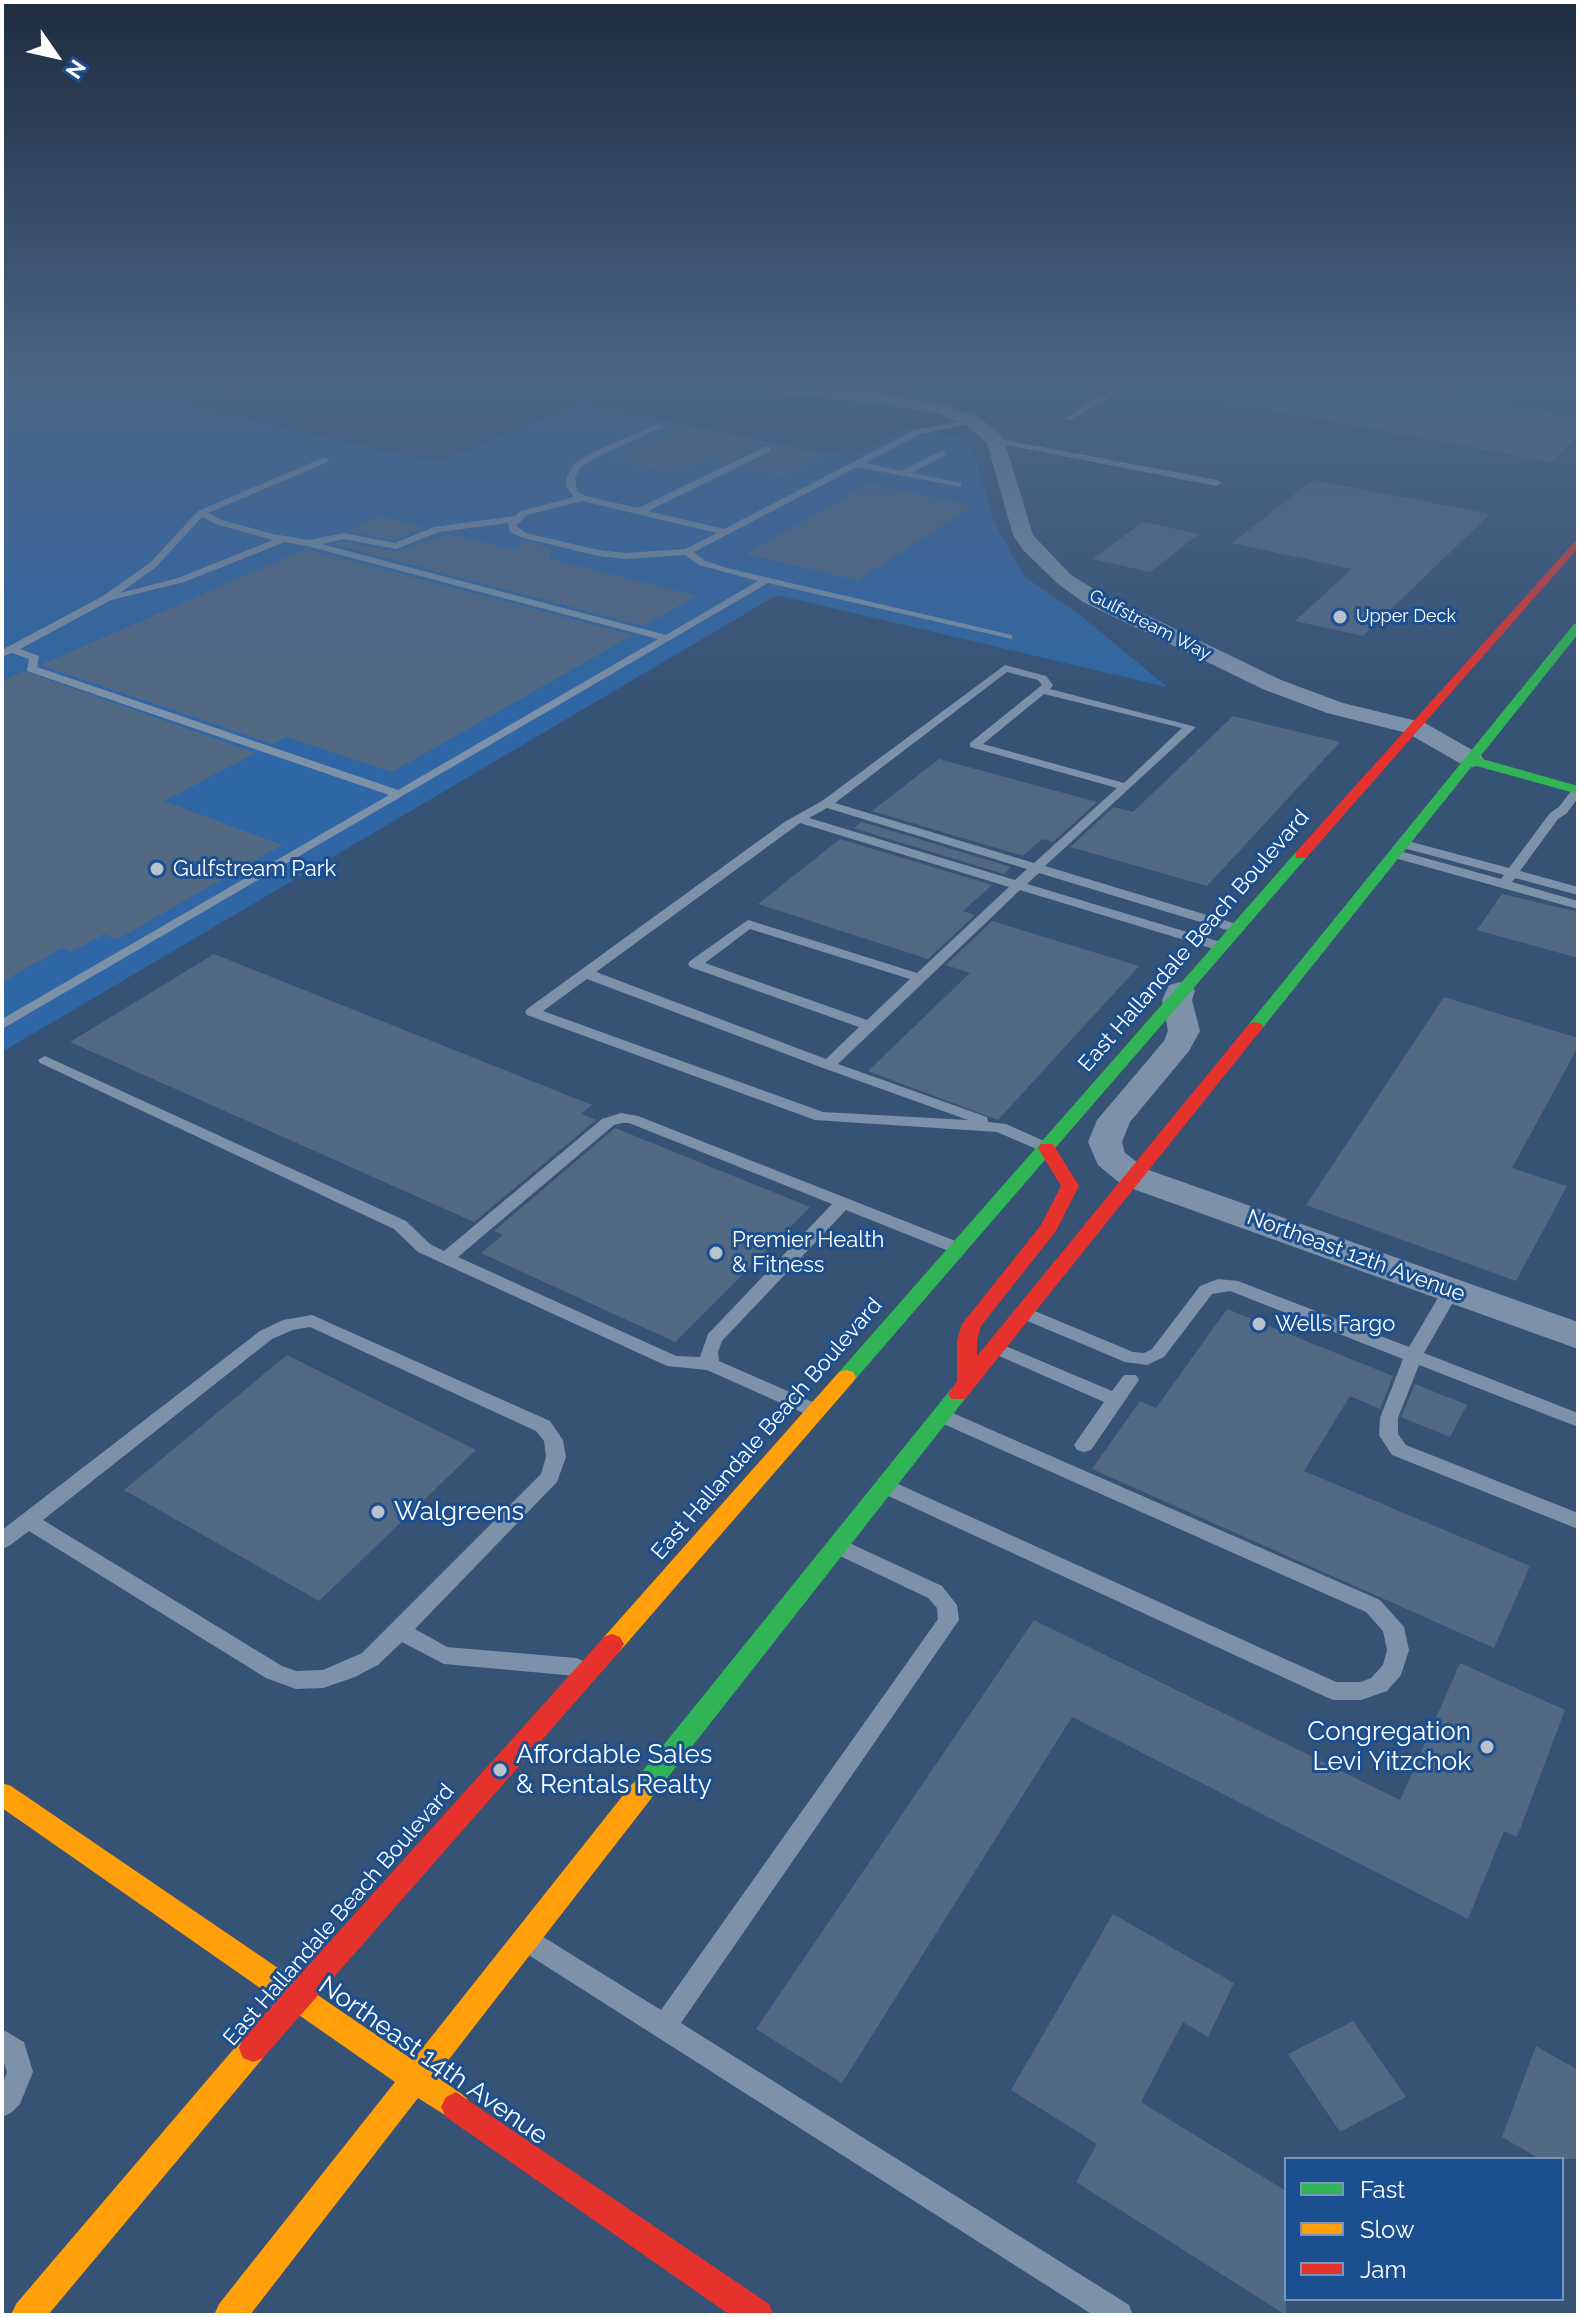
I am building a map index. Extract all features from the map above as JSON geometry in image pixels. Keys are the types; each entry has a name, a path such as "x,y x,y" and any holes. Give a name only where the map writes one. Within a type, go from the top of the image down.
{"main road":[{"name":"East Hallandale Beach Boulevard","path":"27,2315 296,1998 590,1669 1047,1148 1219,946 1416,728 1578,541"},
{"path":"230,2315 524,1939 967,1383 1578,626"},
{"path":"1472,760 1578,790"},
{"path":"967,1383 967,1340 972,1324 1049,1227 1070,1186 1047,1148"},
{"name":"Northeast 14th Avenue","path":"2,1794 758,2315"}],"street":[{"name":"Gulfstream Way","path":"1011,495 1023,535 1033,550 1082,591 1150,628 1273,685 1335,708 1416,728 1472,760"},
{"path":"1134,1177 1107,1153 1108,1131 1178,1044 1184,1031 1177,1000 1180,991"},
{"name":"Northeast 12th Avenue","path":"1134,1177 1578,1336"}],"lane":[{"path":"7,652 104,600 153,565 201,513 243,495"},
{"path":"579,495 582,498"},
{"path":"640,511 673,495"},
{"path":"726,532 582,498 524,513 511,525 513,530 523,535 598,553 626,556 687,552 726,532 796,495"},
{"path":"201,513 219,522 667,638"},
{"path":"308,543 344,536 396,546 437,529 515,519"},
{"path":"104,600 181,580 284,539"},
{"path":"687,552 702,563 1008,637"},
{"path":"2,1025 767,580"},
{"path":"7,652 35,658 31,669 399,794"},
{"path":"1000,1127 821,1117 532,1012 799,819 826,804 1005,668 1042,678 1048,685 974,745 1126,787"},
{"path":"828,1065 1190,727 1042,690"},
{"path":"1502,885 1554,816 1563,810 1578,790"},
{"path":"826,804 1235,928"},
{"path":"799,819 1219,946"},
{"path":"1400,849 1578,891"},
{"path":"1400,849 1502,885 1578,905"},
{"path":"869,1026 695,964 748,924 920,978"},
{"path":"585,973 1000,1127 1047,1148"},
{"path":"2,1006 19,1015"},
{"path":"45,1060 400,1225 424,1248 673,1362 710,1364 814,1411"},
{"path":"446,1258 608,1122 621,1118 632,1119 958,1248"},
{"path":"710,1364 709,1352 714,1338 843,1203"},
{"path":"1024,1313 1131,1358 1147,1359 1158,1353 1206,1290 1218,1285 1232,1285 1578,1420"},
{"path":"1451,1290 1413,1356 1389,1418 1388,1435 1399,1450 1578,1521"},
{"path":"2,1541 266,1335 289,1324 312,1321 543,1426 553,1440 556,1457 550,1477 400,1631 370,1659 323,1679 296,1680 274,1672 30,1522"},
{"path":"996,1348 1116,1400"},
{"path":"1084,1445 1130,1380"},
{"path":"886,1487 1334,1691 1361,1691 1379,1685 1393,1669 1398,1650 1393,1627 1373,1606 942,1415"},
{"path":"664,2026 949,1620 947,1605 935,1592 838,1546"},
{"path":"400,1631 444,1655 590,1669"},
{"path":"524,1939 1119,2315"},
{"path":"2,2041 15,2051 20,2072 11,2095 2,2104"}],"shaded area":[{"name":"Gulfstream Park","path":"2,495 986,495 993,520 1024,576 1079,614 1167,687 777,595 2,1052"}],"building":[{"path":"849,495 922,495 974,506 857,580 745,554"},
{"path":"1294,495 1392,495 1490,514 1363,636 1295,621 1352,569 1232,543"},
{"path":"381,516 425,527 395,540 348,531"},
{"path":"1143,522 1199,534 1150,572 1092,559"},
{"path":"450,534 512,550 528,542 552,548 549,559 697,596 643,626 334,544 344,542 395,552"},
{"path":"306,549 633,635 392,772 286,737 273,744 40,665"},
{"path":"24,671 256,753 164,801 282,845 118,939 104,934 71,952 62,948 2,982 2,681"},
{"path":"1233,716 1340,742 1207,886 1070,847 1114,807 1133,812"},
{"path":"939,759 1097,802 1053,842 1042,839 1023,856 872,811"},
{"path":"862,822 1011,867 1004,874 853,828"},
{"path":"840,839 992,885 963,911 975,915 928,959 758,904"},
{"path":"1502,894 1578,912 1578,958 1477,930"},
{"path":"992,921 1139,966 998,1120 868,1071 970,973 946,965"},
{"path":"214,954 592,1105 581,1114 596,1120 474,1222 70,1042"},
{"path":"1444,997 1578,1038 1578,1047 1512,1168 1567,1186 1516,1281 1306,1205"},
{"path":"615,1128 810,1207 675,1342 481,1253 503,1235 494,1231"},
{"path":"1227,1309 1393,1376 1380,1409 1350,1396 1304,1471 1530,1566 1494,1648 1092,1469 1140,1401 1156,1408"},
{"path":"287,1355 476,1450 319,1601 124,1490"},
{"path":"1415,1384 1467,1405 1450,1437 1401,1417"},
{"path":"1034,1620 1400,1800 1460,1663 1565,1710 1517,1837 1504,1831 1468,1919 1072,1717 842,2083 756,2029"},
{"path":"1113,1914 1234,1983 1208,2037 1183,2022 1141,2102 1284,2190 1286,2315 1076,2182 1097,2144 1011,2090"},
{"path":"1353,2021 1406,2097 1340,2132 1288,2054"},
{"path":"1536,2046 1578,2070 1578,2159 1537,2157 1502,2137"}],"traffic: fast":[{"path":"1255,1027 1578,626"},
{"path":"1472,760 1578,790"},
{"path":"846,1377 1301,855"},
{"path":"641,1792 958,1394"}],"traffic: slow":[{"path":"612,1644 846,1377"},
{"path":"230,2315 641,1792"},
{"path":"2,1794 456,2107"},
{"path":"27,2315 253,2048"}],"traffic: jam":[{"path":"1301,855 1578,541"},
{"path":"958,1394 1255,1027"},
{"path":"967,1383 967,1340 972,1324 1049,1227 1070,1186 1047,1148"},
{"path":"253,2048 612,1644"},
{"path":"456,2107 758,2315"}],"place":[{"name":"Upper Deck","path":"1340,617"},
{"name":"Gulfstream Park","path":"157,869"},
{"name":"Premier Health & Fitness","path":"716,1253"},
{"name":"Wells Fargo","path":"1259,1324"},
{"name":"Walgreens","path":"378,1512"},
{"name":"Congregation Levi Yitzchok","path":"1487,1747"},
{"name":"Affordable Sales & Rentals Realty","path":"500,1770"}]}
